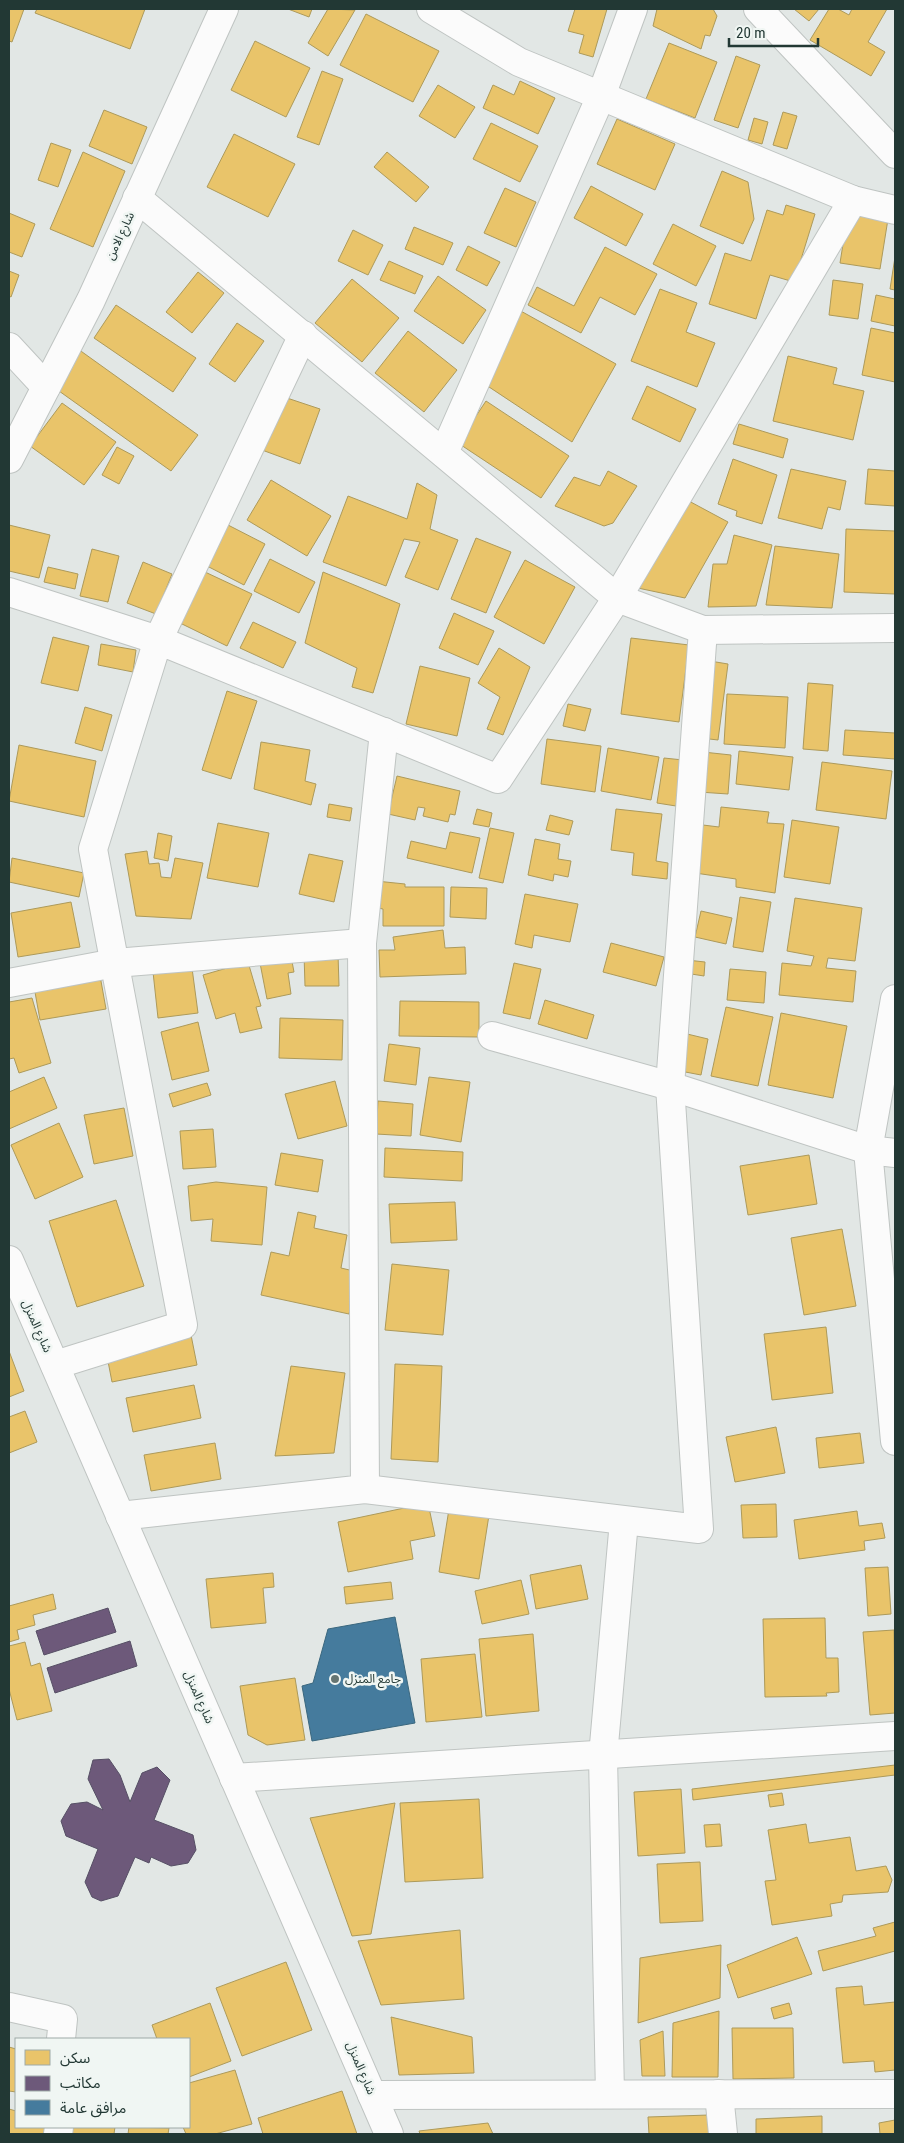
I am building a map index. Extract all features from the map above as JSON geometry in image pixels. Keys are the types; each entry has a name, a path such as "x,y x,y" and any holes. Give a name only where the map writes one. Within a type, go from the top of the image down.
{"street":[{"name":"شارع الامن","path":"9,459 91,300 224,9"},
{"path":"431,9 519,62 853,200 895,210"},
{"path":"444,453 601,96 633,9"},
{"path":"758,9 895,154"},
{"path":"137,198 617,598 704,630 895,628"},
{"path":"9,592 158,640 498,779 617,598 853,200"},
{"path":"54,1365 183,1325 93,850 158,640 303,335"},
{"path":"9,347 46,387"},
{"path":"120,1516 365,1489 699,1529 670,1086 704,630"},
{"path":"365,1489 362,943 384,732"},
{"path":"9,984 115,963 362,943"},
{"path":"895,999 868,1150 894,1401 895,1441"},
{"path":"492,1036 670,1086 868,1150 895,1153"},
{"name":"شارع المنزل","path":"9,1260 389,2134"},
{"path":"610,2094 603,1756 624,1521"},
{"path":"234,1778 895,1736"},
{"path":"9,2007 63,2019 61,2038"},
{"path":"372,2094 895,2094"},
{"path":"720,2094 723,2134"}],"building: سكن":[{"path":"9,9 24,9 12,42 9,41"},
{"path":"37,9 145,9 130,49 35,13"},
{"path":"288,9 312,9 309,17"},
{"path":"328,9 355,10 328,56 308,43"},
{"path":"575,9 607,9 593,57 579,53 584,35 568,31"},
{"path":"657,9 713,9 717,16 710,36 705,35 701,49 653,26"},
{"path":"794,9 819,9 809,21"},
{"path":"829,9 838,9 849,15 852,9 887,9 868,42 885,52 871,76 810,40"},
{"path":"366,14 439,51 413,102 340,65"},
{"path":"255,41 310,68 286,117 231,90"},
{"path":"669,43 717,62 695,118 646,99"},
{"path":"736,56 760,65 738,128 714,120"},
{"path":"322,71 343,79 319,145 297,137"},
{"path":"520,81 555,98 538,134 483,108 493,85 514,95"},
{"path":"438,85 475,107 455,138 419,116"},
{"path":"104,110 147,127 132,164 89,146"},
{"path":"783,112 797,116 787,149 773,145"},
{"path":"754,118 768,122 762,144 748,140"},
{"path":"617,119 675,144 655,190 597,164"},
{"path":"491,123 538,146 520,182 473,159"},
{"path":"234,134 295,164 268,217 207,187"},
{"path":"51,143 71,150 58,187 38,180"},
{"path":"83,152 125,171 93,247 50,229"},
{"path":"387,152 429,187 416,202 374,167"},
{"path":"722,171 748,182 754,219 743,244 700,226"},
{"path":"591,186 643,214 626,246 574,218"},
{"path":"505,188 536,202 516,247 484,233"},
{"path":"786,205 815,214 794,282 770,275 756,319 709,304 725,253 751,261 767,210 783,215"},
{"path":"9,213 35,224 22,257 9,252"},
{"path":"848,213 888,219 880,269 840,263"},
{"path":"673,224 716,246 696,286 653,264"},
{"path":"414,227 453,243 443,265 405,249"},
{"path":"353,230 383,245 368,275 338,261"},
{"path":"468,246 500,262 487,286 456,270"},
{"path":"605,247 657,274 635,315 600,297 581,333 528,305 537,287 574,306"},
{"path":"895,257 895,290 890,289"},
{"path":"389,261 423,276 415,294 380,280"},
{"path":"9,271 19,275 11,297 9,296"},
{"path":"198,272 224,293 192,333 166,312"},
{"path":"438,276 486,310 463,344 414,311"},
{"path":"352,279 399,318 362,362 315,323"},
{"path":"833,280 863,284 858,319 829,315"},
{"path":"660,289 697,303 686,332 715,343 697,387 631,361"},
{"path":"876,295 895,299 895,326 871,321"},
{"path":"116,305 196,358 173,392 94,338"},
{"path":"519,310 616,364 572,442 474,377"},
{"path":"237,323 264,341 235,382 209,364"},
{"path":"871,328 895,333 895,382 862,375"},
{"path":"408,331 457,370 424,412 375,373"},
{"path":"78,349 198,435 171,471 52,386"},
{"path":"788,356 837,368 833,384 864,391 853,440 773,421"},
{"path":"647,386 696,409 680,442 632,419"},
{"path":"281,396 320,409 300,464 262,450"},
{"path":"486,401 569,456 541,498 458,443"},
{"path":"62,403 116,442 84,485 30,446"},
{"path":"739,424 788,439 783,458 733,444"},
{"path":"117,447 134,456 119,484 102,475"},
{"path":"733,459 777,475 762,524 736,516 737,511 718,504"},
{"path":"791,469 846,481 840,510 828,507 822,529 778,518"},
{"path":"868,469 895,471 895,506 865,504"},
{"path":"608,471 637,486 613,523 604,526 555,506 574,477 600,486"},
{"path":"271,480 331,516 307,556 247,520"},
{"path":"417,483 437,495 430,529 458,540 438,590 405,577 420,542 404,539 386,586 323,562 348,496 407,519"},
{"path":"687,500 728,522 685,598 633,587"},
{"path":"9,525 50,535 39,578 9,571"},
{"path":"228,525 265,544 244,585 207,566"},
{"path":"846,529 895,531 895,594 844,592"},
{"path":"734,535 772,545 756,606 708,607 713,564 727,564"},
{"path":"476,538 511,552 486,613 451,599"},
{"path":"775,546 839,554 832,608 766,605"},
{"path":"92,549 119,556 108,602 80,596"},
{"path":"270,559 315,582 299,613 254,591"},
{"path":"525,560 575,587 544,644 494,617"},
{"path":"143,562 172,574 156,614 127,603"},
{"path":"48,567 78,574 75,589 44,582"},
{"path":"205,572 252,594 227,646 180,623"},
{"path":"323,572 400,604 373,693 352,687 357,668 305,643"},
{"path":"454,613 494,631 478,665 439,648"},
{"path":"253,622 296,642 283,668 240,648"},
{"path":"53,637 89,646 78,691 41,683"},
{"path":"631,638 689,645 679,722 621,714"},
{"path":"101,644 136,650 133,672 98,665"},
{"path":"499,648 530,667 503,735 487,729 500,697 478,683"},
{"path":"710,661 728,664 718,740 701,738"},
{"path":"420,666 470,678 457,736 406,724"},
{"path":"808,683 833,685 828,751 803,749"},
{"path":"227,691 257,701 231,779 202,770"},
{"path":"727,694 788,697 785,748 724,744"},
{"path":"568,704 591,709 585,731 563,726"},
{"path":"85,707 112,715 102,751 75,743"},
{"path":"845,730 895,733 895,759 843,755"},
{"path":"547,739 601,746 595,792 541,784"},
{"path":"261,742 310,750 305,781 316,784 311,805 254,789"},
{"path":"19,745 96,761 84,817 9,801"},
{"path":"608,748 659,757 651,800 601,791"},
{"path":"739,751 793,757 789,790 736,784"},
{"path":"703,752 731,755 728,794 699,792"},
{"path":"664,758 683,760 676,806 657,803"},
{"path":"822,762 892,771 886,819 816,810"},
{"path":"397,776 460,791 455,815 450,814 448,822 423,816 425,808 418,807 415,820 388,814"},
{"path":"329,804 352,808 350,821 327,817"},
{"path":"721,807 769,812 767,823 784,824 775,893 736,887 736,879 695,873 703,825 719,827"},
{"path":"477,809 492,813 489,827 473,824"},
{"path":"616,809 662,814 656,861 668,863 667,879 632,875 634,853 611,850"},
{"path":"550,815 573,821 569,835 546,830"},
{"path":"792,820 839,827 830,884 784,877"},
{"path":"218,823 269,833 258,887 207,878"},
{"path":"490,828 514,833 503,883 479,878"},
{"path":"450,832 480,838 472,873 407,858 411,841 446,849"},
{"path":"158,833 172,836 168,861 154,858"},
{"path":"535,839 560,844 558,859 571,861 568,877 554,874 553,881 528,875"},
{"path":"147,851 149,864 159,863 161,877 171,878 175,858 203,863 191,919 136,916 125,854"},
{"path":"309,854 343,861 334,902 299,894"},
{"path":"12,858 84,873 79,897 9,882"},
{"path":"376,881 405,884 405,887 444,887 444,926 383,926 383,909 373,907"},
{"path":"451,887 487,888 486,919 450,917"},
{"path":"525,894 578,904 570,942 534,935 532,948 515,944"},
{"path":"740,897 771,902 763,952 733,947"},
{"path":"795,898 862,908 855,961 828,958 826,968 856,971 853,1002 779,995 782,963 811,966 814,956 787,951"},
{"path":"71,902 80,947 18,957 11,913"},
{"path":"701,911 732,918 726,944 695,937"},
{"path":"443,930 445,948 465,947 466,974 380,977 379,950 395,950 393,937"},
{"path":"611,943 664,957 656,986 603,972"},
{"path":"290,951 294,972 288,973 291,994 267,999 259,958"},
{"path":"304,954 338,954 339,986 305,986"},
{"path":"687,960 705,962 704,976 685,973"},
{"path":"248,962 261,1006 256,1007 262,1028 240,1033 235,1013 216,1019 203,975"},
{"path":"514,963 541,969 530,1019 503,1013"},
{"path":"192,968 198,1013 158,1018 153,972"},
{"path":"730,969 766,972 764,1003 727,1000"},
{"path":"99,970 106,1009 40,1020 33,981"},
{"path":"32,998 51,1063 19,1073 14,1058 9,1059 9,1002"},
{"path":"545,1000 594,1015 587,1039 538,1024"},
{"path":"400,1001 479,1002 479,1037 399,1036"},
{"path":"726,1007 773,1017 758,1086 711,1076"},
{"path":"781,1013 847,1026 833,1098 768,1085"},
{"path":"280,1018 343,1020 342,1060 279,1058"},
{"path":"198,1022 209,1071 172,1080 161,1032"},
{"path":"683,1033 708,1039 701,1075 675,1070"},
{"path":"389,1044 420,1048 416,1085 384,1081"},
{"path":"44,1077 57,1108 9,1129 9,1092"},
{"path":"429,1077 470,1082 461,1142 420,1135"},
{"path":"335,1081 347,1126 298,1139 285,1094"},
{"path":"207,1083 211,1095 173,1107 169,1094"},
{"path":"378,1101 413,1104 411,1136 376,1134"},
{"path":"124,1108 133,1156 94,1164 84,1115"},
{"path":"59,1123 83,1177 35,1199 11,1145"},
{"path":"213,1129 216,1167 183,1169 180,1131"},
{"path":"385,1148 463,1152 462,1181 384,1177"},
{"path":"281,1153 323,1160 318,1192 275,1185"},
{"path":"809,1155 817,1204 748,1215 740,1166"},
{"path":"216,1182 267,1187 262,1245 211,1241 213,1219 191,1221 188,1186"},
{"path":"116,1200 144,1286 77,1307 49,1221"},
{"path":"455,1202 457,1240 391,1243 389,1204"},
{"path":"298,1212 316,1216 314,1228 347,1235 341,1268 358,1272 349,1314 261,1295 271,1252 289,1256"},
{"path":"842,1229 856,1306 804,1315 791,1238"},
{"path":"392,1264 449,1270 443,1335 385,1330"},
{"path":"826,1327 833,1393 772,1400 764,1334"},
{"path":"191,1335 197,1365 112,1382 106,1351"},
{"path":"9,1351 24,1391 9,1397"},
{"path":"395,1364 442,1366 438,1462 391,1459"},
{"path":"291,1366 345,1373 334,1453 275,1456"},
{"path":"194,1385 201,1418 133,1432 126,1398"},
{"path":"25,1411 37,1442 9,1453 9,1417"},
{"path":"776,1427 785,1473 735,1482 726,1437"},
{"path":"860,1433 864,1463 819,1468 816,1438"},
{"path":"215,1443 221,1479 151,1491 144,1455"},
{"path":"428,1503 435,1536 410,1541 413,1559 348,1572 338,1522"},
{"path":"776,1504 777,1537 743,1538 741,1505"},
{"path":"449,1509 489,1515 479,1579 439,1572"},
{"path":"857,1511 859,1526 882,1523 885,1538 864,1541 865,1550 799,1559 794,1520"},
{"path":"581,1565 588,1599 536,1609 530,1575"},
{"path":"888,1567 891,1614 868,1616 865,1568"},
{"path":"273,1573 274,1587 263,1588 266,1623 211,1628 206,1579"},
{"path":"521,1580 529,1614 482,1624 475,1591"},
{"path":"391,1582 393,1599 346,1604 344,1587"},
{"path":"53,1594 56,1609 33,1615 35,1625 17,1630 19,1639 9,1642 9,1606"},
{"path":"825,1618 826,1658 838,1658 839,1692 826,1693 827,1696 765,1697 763,1619"},
{"path":"894,1630 895,1713 870,1715 863,1632"},
{"path":"533,1634 539,1711 486,1716 479,1639"},
{"path":"25,1642 31,1666 40,1663 52,1711 17,1720 9,1689 9,1646"},
{"path":"475,1654 482,1717 426,1722 421,1659"},
{"path":"295,1678 305,1740 267,1745 248,1735 240,1686"},
{"path":"895,1765 895,1775 693,1800 692,1789"},
{"path":"681,1789 685,1853 638,1856 634,1792"},
{"path":"782,1793 784,1805 770,1807 768,1795"},
{"path":"479,1799 483,1878 405,1882 400,1803"},
{"path":"395,1803 371,1934 352,1936 310,1818"},
{"path":"720,1824 722,1846 706,1847 704,1825"},
{"path":"806,1824 809,1843 850,1837 856,1871 886,1866 892,1880 888,1892 843,1895 842,1902 830,1904 832,1916 772,1925 765,1881 776,1880 768,1830"},
{"path":"700,1862 703,1921 660,1923 657,1864"},
{"path":"895,1922 895,1951 823,1971 818,1951 876,1936 873,1928"},
{"path":"460,1930 464,1999 381,2005 358,1941"},
{"path":"797,1937 812,1974 738,1998 727,1965"},
{"path":"721,1945 720,1998 638,2023 640,1958"},
{"path":"286,1962 312,2030 242,2056 216,1988"},
{"path":"862,1986 864,2005 895,2002 895,2070 875,2072 874,2061 843,2063 836,1988"},
{"path":"210,2003 231,2061 190,2077 190,2038 157,2038 152,2025"},
{"path":"789,2003 792,2014 774,2019 771,2008"},
{"path":"719,2011 718,2077 672,2077 673,2023"},
{"path":"391,2017 472,2037 474,2073 399,2075"},
{"path":"732,2028 793,2028 794,2078 733,2079"},
{"path":"663,2031 665,2076 642,2076 640,2040"},
{"path":"9,2047 15,2049 15,2092 9,2091"},
{"path":"235,2070 252,2124 215,2134 186,2134 183,2128 190,2128 190,2083"},
{"path":"342,2091 357,2134 263,2134 258,2118"},
{"path":"9,2109 15,2111 15,2128 49,2128 48,2134 9,2134"},
{"path":"709,2115 710,2134 649,2134 648,2117"},
{"path":"822,2116 822,2134 756,2134 756,2119"},
{"path":"895,2120 895,2134 880,2134 879,2123"},
{"path":"488,2123 493,2134 420,2134 419,2131"},
{"path":"72,2128 115,2128 114,2134 72,2134"},
{"path":"129,2128 169,2128 168,2134 128,2134"}],"building: مكاتب":[{"path":"108,1608 116,1632 44,1655 36,1631"},
{"path":"130,1641 137,1666 55,1693 47,1668"},
{"path":"109,1759 120,1775 130,1802 142,1773 157,1767 170,1780 154,1820 193,1835 196,1850 188,1863 171,1866 151,1857 149,1863 135,1857 118,1896 101,1901 92,1897 85,1882 98,1849 66,1836 61,1821 71,1804 87,1802 103,1810 88,1779 93,1760"}],"building: مرافق عامة":[{"path":"395,1617 415,1723 312,1741 302,1686 313,1683 328,1629"}],"place":[{"name":"جامع المنزل","path":"335,1679"}]}
